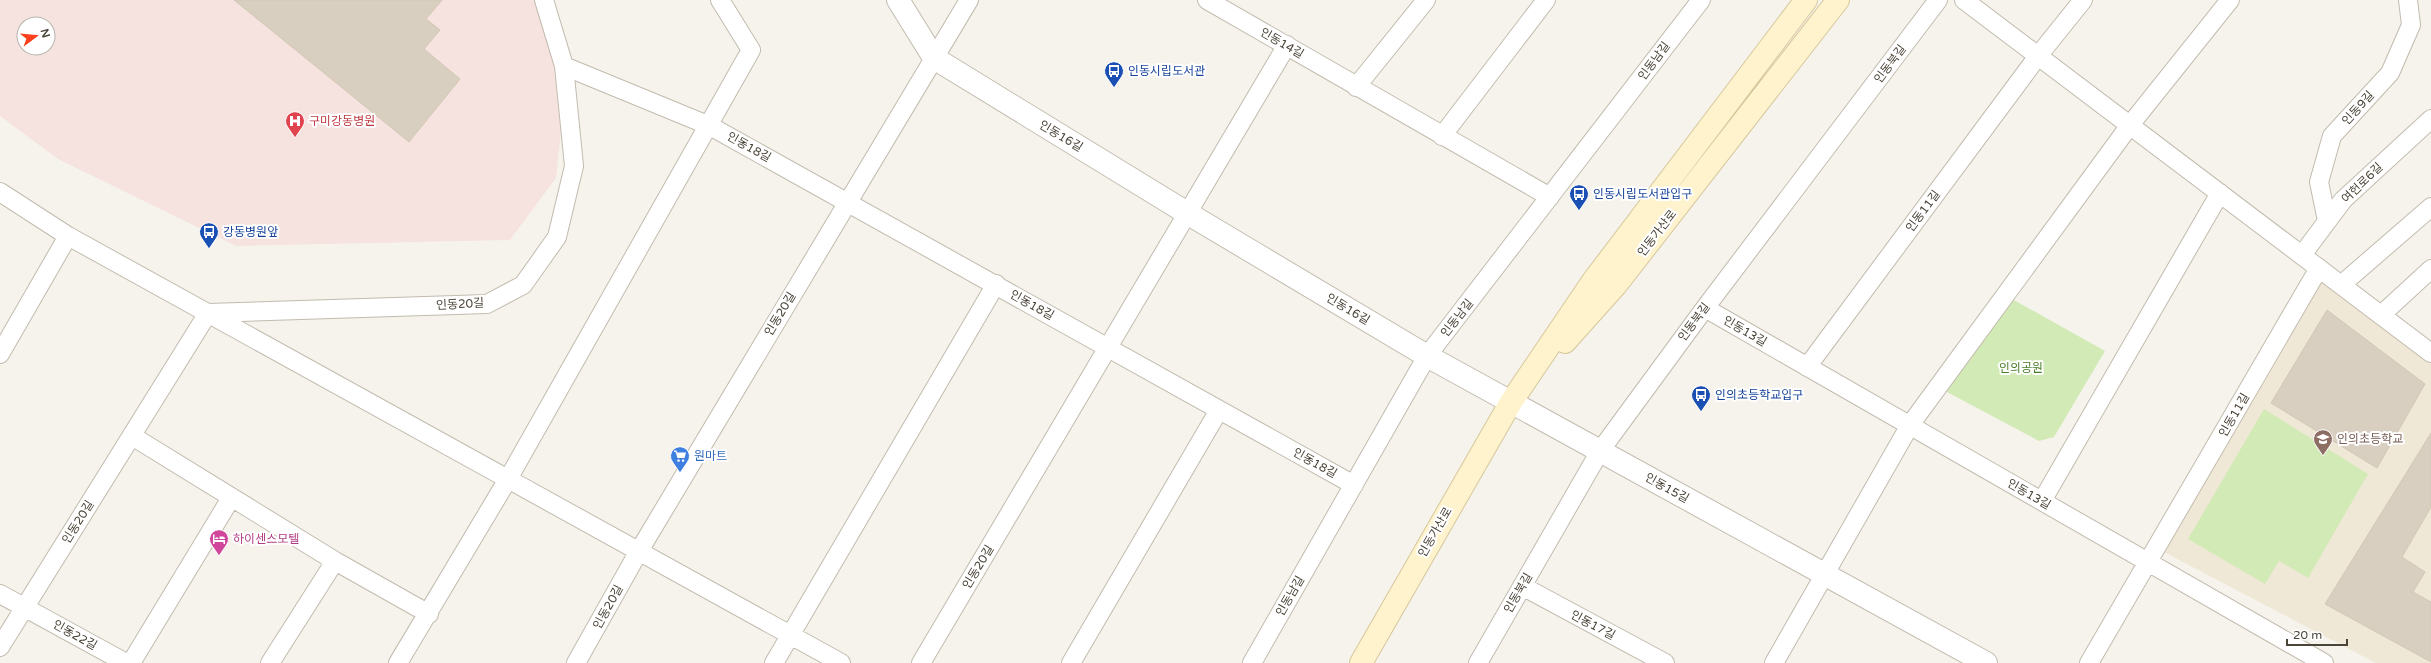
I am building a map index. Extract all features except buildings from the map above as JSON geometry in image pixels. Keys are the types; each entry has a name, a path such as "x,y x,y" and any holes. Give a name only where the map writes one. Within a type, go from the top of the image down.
{"main road":[{"name":"인동가산로","path":"1360,663 1511,402 1593,281 1806,0"},
{"name":"인동가산로","path":"1511,402 1616,285 1838,0"}],"street":[{"path":"544,0 564,66"},
{"path":"398,663 429,614 508,479 710,126 751,50 720,0"},
{"name":"인동16길","path":"898,0 934,58 1187,213 1427,356 1511,402"},
{"path":"848,201 969,0"},
{"name":"인동14길","path":"1207,0 1287,45 1356,87 1550,197"},
{"path":"1356,87 1426,0"},
{"path":"1442,136 1546,0"},
{"name":"인동남길","path":"1252,663 1427,356 1701,0"},
{"name":"인동북길","path":"1478,663 1600,451 1705,308 1938,0"},
{"path":"1964,0 2431,353"},
{"path":"2038,56 2083,0"},
{"path":"1774,663 1823,574 1910,425 2130,125 2230,0"},
{"name":"인동9길","path":"2327,221 2319,182 2332,136 2390,73 2411,25 2408,0"},
{"path":"1108,347 1287,45"},
{"name":"인동11길","path":"1807,366 2038,56"},
{"name":"인동18길","path":"564,66 710,126 848,201 1354,485"},
{"name":"인동20길","path":"24,607 208,313 487,304 523,285 557,237 574,166 564,66"},
{"name":"여헌로6길","path":"2302,255 2343,200 2430,122"},
{"path":"0,192 68,236 841,663"},
{"path":"2042,501 2220,193"},
{"name":"인동20길","path":"576,663 639,551 848,201"},
{"path":"2341,285 2431,207"},
{"path":"0,354 68,236"},
{"name":"인동11길","path":"2148,562 2319,268"},
{"path":"2381,315 2431,269"},
{"path":"774,663 996,284"},
{"name":"인동13길","path":"1705,308 2324,663"},
{"name":"인동20길","path":"921,663 1108,347"},
{"name":"인동15길","path":"1511,402 1986,663"},
{"path":"1070,663 1219,410"},
{"path":"132,436 335,561 429,614"},
{"path":"131,663 231,498"},
{"path":"270,663 335,561"},
{"path":"2089,663 2148,562"},
{"name":"인동17길","path":"1522,586 1654,660"},
{"name":"인동22길","path":"0,594 126,663"},
{"path":"0,647 24,607"}],"shaded area":[{"name":"구미강동병원","path":"0,0 540,0 564,103 556,178 510,240 236,246 58,159 0,116"},
{"name":"인의초등학교","path":"2323,279 2431,363 2431,663 2376,663 2158,549"}],"green space":[{"name":"인의공원","path":"2005,295 2105,351 2054,437 2039,441 1947,392 1937,384"},
{"path":"2264,409 2368,474 2308,578 2279,561 2265,584 2188,539"}],"place":[{"name":"인동시립도서관","path":"1114,88"},
{"name":"구미강동병원","path":"295,138"},
{"name":"인동시립도서관입구","path":"1579,211"},
{"name":"강동병원앞","path":"209,249"},
{"name":"인의초등학교입구","path":"1701,412"},
{"name":"인의초등학교","path":"2323,456"},
{"name":"원마트","path":"680,473"},
{"name":"하이센스모텔","path":"219,556"}]}
